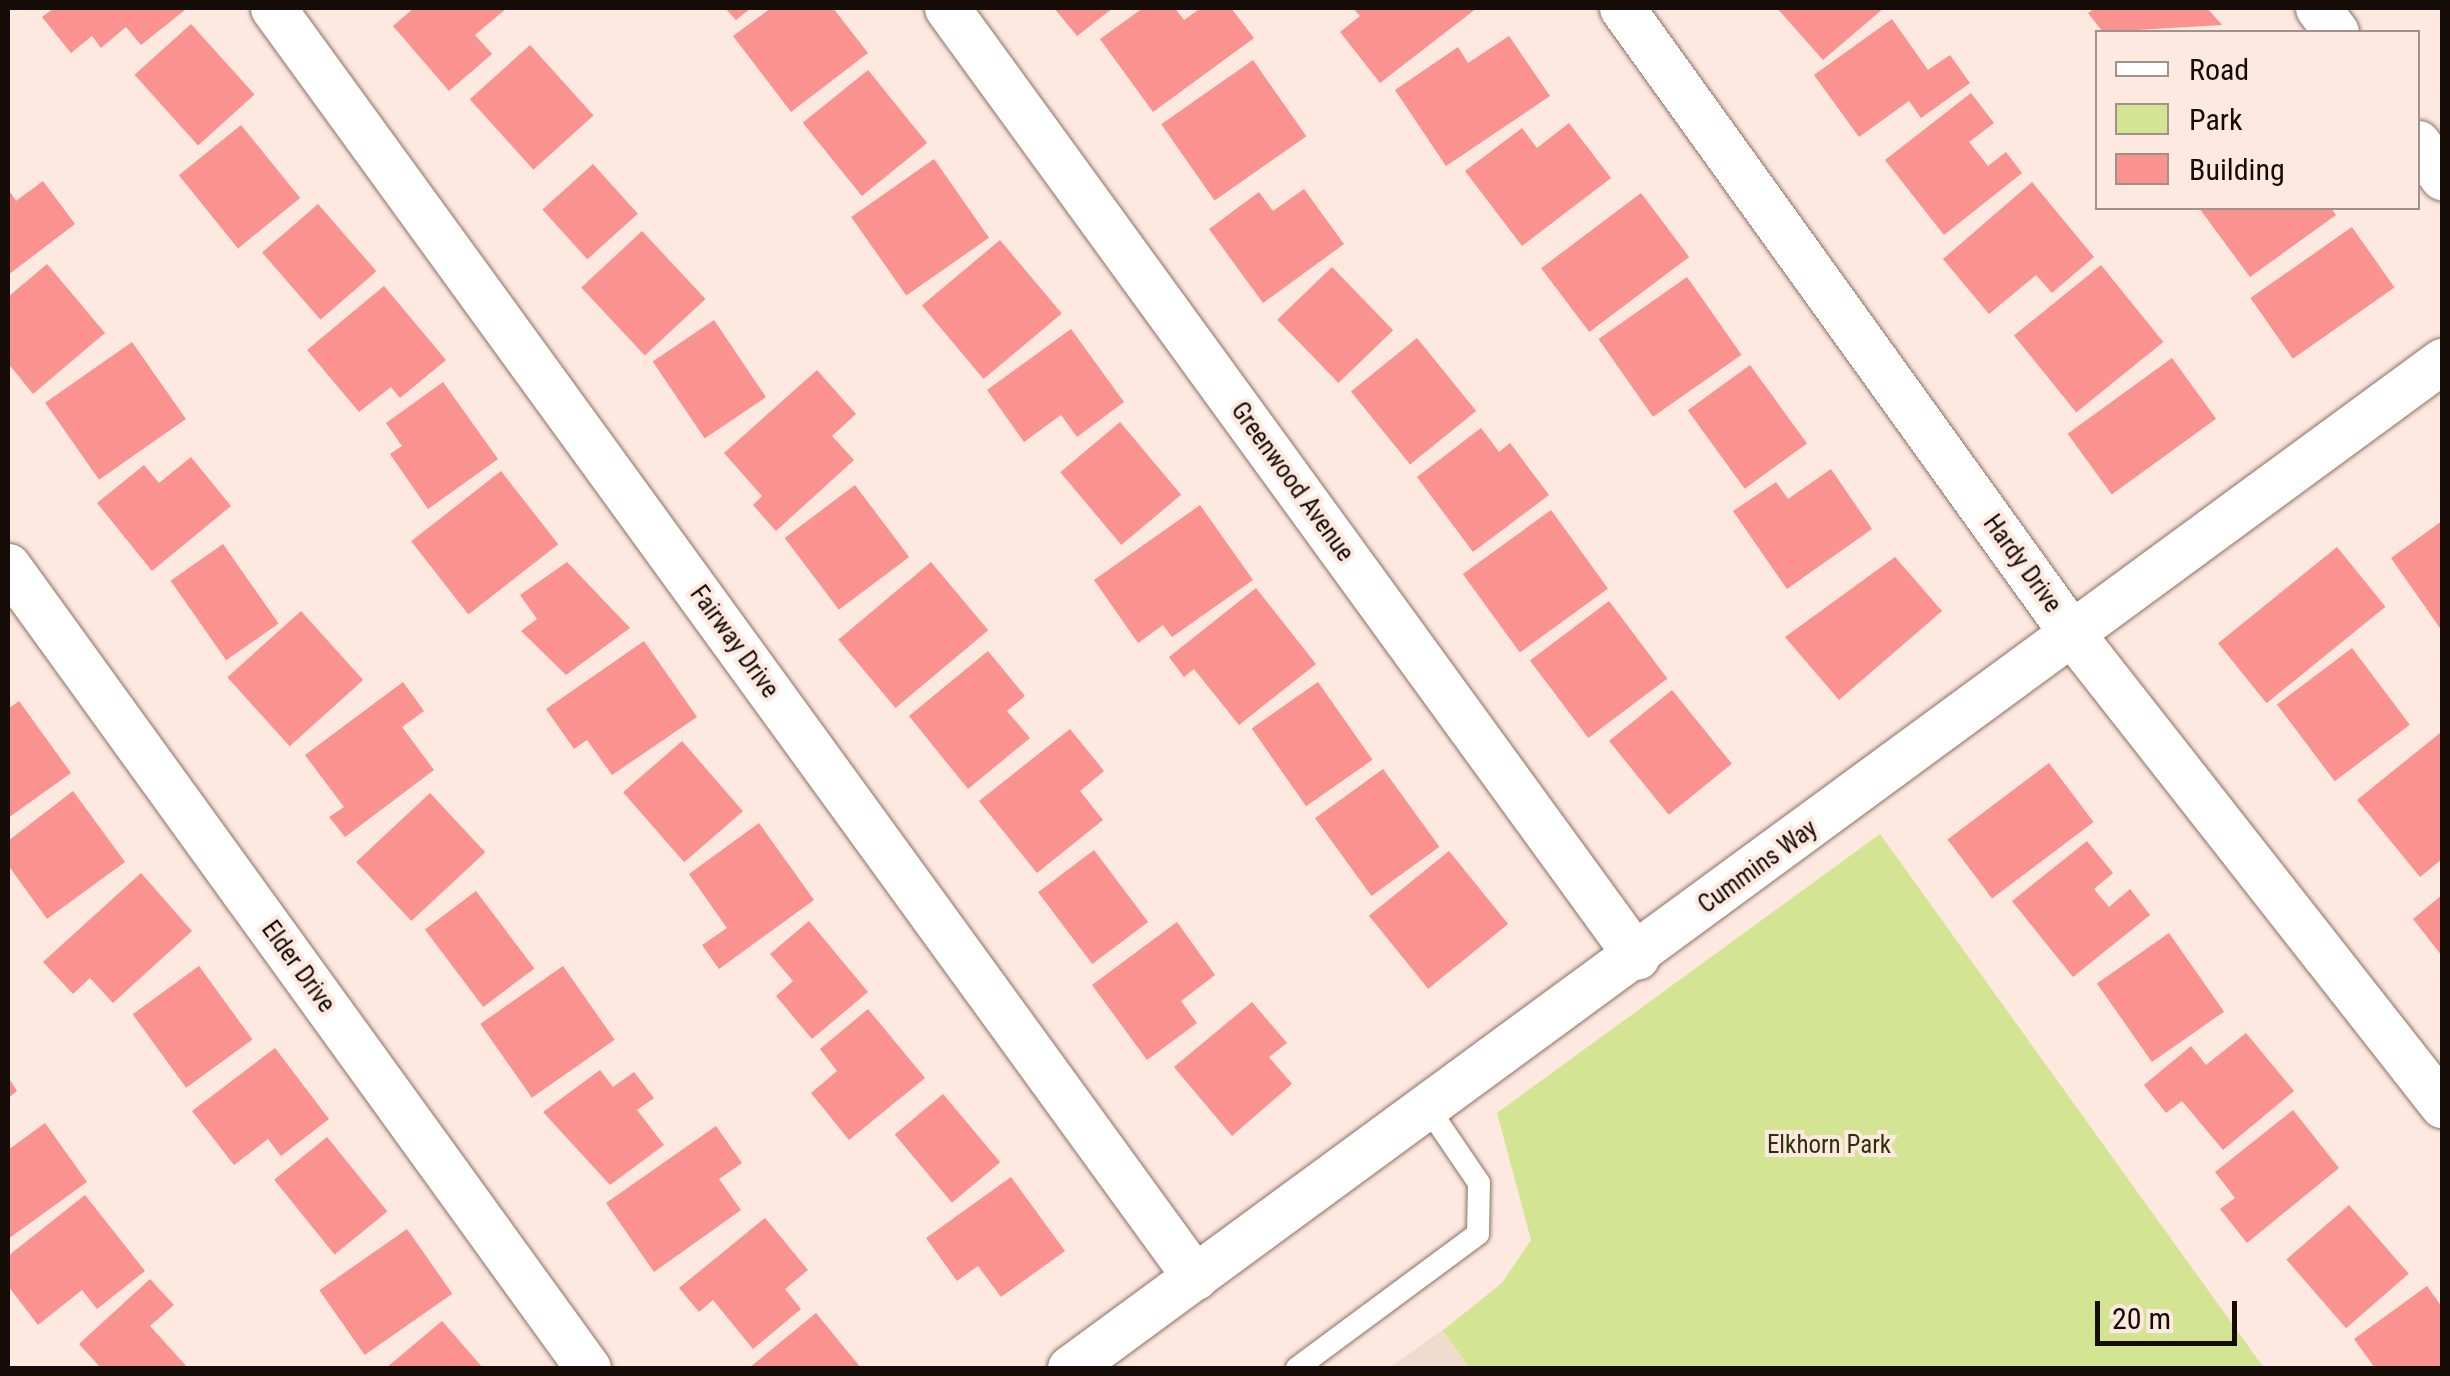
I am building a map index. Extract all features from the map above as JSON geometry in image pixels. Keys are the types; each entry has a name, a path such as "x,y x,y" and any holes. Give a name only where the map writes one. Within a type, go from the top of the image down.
{"street":[{"name":"Fairway Drive","path":"272,8 1196,1278"},
{"name":"Greenwood Avenue","path":"947,8 1636,957"},
{"name":"Hardy Drive","path":"1622,8 2073,635 2442,1105"},
{"path":"2318,8 2334,30"},
{"path":"2420,146 2442,177"},
{"name":"Cummins Way","path":"1070,1368 1636,957 2442,361"},
{"name":"Elder Drive","path":"8,566 588,1368"}],"lane":[{"path":"1297,1368 1478,1234 1479,1182 1428,1108"}],"shaded area":[{"path":"1441,1331 1470,1368 1389,1368"}],"green space":[{"name":"Elkhorn Park","path":"1880,834 2264,1368 1470,1368 1442,1331 1502,1283 1531,1240 1497,1113"}],"building":[{"path":"54,8 185,10 141,45 126,27 101,48 92,36 71,53 42,17"},
{"path":"414,8 507,8 475,35 492,54 449,91 393,26"},
{"path":"725,8 751,8 736,20"},
{"path":"771,8 833,8 868,53 791,112 733,36"},
{"path":"1054,8 1113,8 1077,36"},
{"path":"1143,8 1175,8 1184,20 1201,8 1231,8 1254,38 1153,112 1100,39"},
{"path":"1353,8 1477,8 1380,83 1340,32 1360,16"},
{"path":"1777,8 1884,8 1823,60"},
{"path":"2095,8 2207,8 2222,25 2101,30 2088,13"},
{"path":"1892,19 1928,70 1950,55 1970,83 1921,118 1909,101 1859,137 1814,75"},
{"path":"191,24 255,95 198,145 135,75"},
{"path":"1509,36 1550,96 1446,166 1395,90 1458,47 1468,63"},
{"path":"530,45 594,116 533,170 470,99"},
{"path":"1253,60 1306,136 1215,200 1161,124"},
{"path":"868,70 927,143 862,196 803,123"},
{"path":"1971,93 1994,123 1969,142 1988,166 2006,152 2022,173 1944,235 1885,160"},
{"path":"1569,123 1611,178 1522,246 1465,171 1522,128 1537,148"},
{"path":"241,125 300,198 238,248 179,175"},
{"path":"934,159 989,238 906,296 851,217"},
{"path":"593,164 638,214 587,259 542,210"},
{"path":"43,181 75,224 8,275 8,189 16,201"},
{"path":"2032,182 2094,257 2052,293 2036,275 1989,314 1943,259"},
{"path":"1304,189 1344,244 1263,303 1209,229 1259,192 1273,211"},
{"path":"1641,193 1689,257 1589,332 1541,268"},
{"path":"318,204 376,271 321,320 262,253"},
{"path":"2200,210 2332,210 2336,215 2250,277"},
{"path":"2352,227 2394,288 2293,359 2250,298"},
{"path":"642,231 705,299 645,356 581,288"},
{"path":"1000,240 1062,314 984,379 922,306"},
{"path":"47,264 105,333 33,394 8,363 8,297"},
{"path":"2101,265 2163,342 2076,412 2014,335"},
{"path":"1332,267 1393,330 1338,383 1277,320"},
{"path":"1687,277 1741,355 1653,417 1599,339"},
{"path":"384,286 446,360 400,398 391,387 359,412 307,350"},
{"path":"714,320 766,397 705,438 653,361"},
{"path":"1071,329 1124,402 1077,437 1061,415 1024,442 987,390"},
{"path":"1417,338 1476,411 1410,465 1351,391"},
{"path":"132,342 186,419 99,480 45,403"},
{"path":"2172,358 2216,419 2112,495 2068,434"},
{"path":"1750,365 1807,443 1745,489 1688,410"},
{"path":"817,370 856,414 832,436 854,460 776,531 753,505 762,496 724,453"},
{"path":"443,382 498,459 428,509 390,454 402,446 386,423"},
{"path":"1120,422 1181,495 1121,545 1060,472"},
{"path":"1481,428 1499,452 1510,443 1549,495 1473,552 1417,477"},
{"path":"191,457 231,506 152,571 97,503 144,465 159,483"},
{"path":"1831,469 1872,529 1787,589 1733,511 1776,482 1788,499"},
{"path":"501,471 558,544 468,614 411,541"},
{"path":"855,485 909,557 839,610 785,538"},
{"path":"1200,505 1253,580 1172,637 1163,625 1138,643 1094,580"},
{"path":"1551,510 1608,588 1520,653 1463,574"},
{"path":"2442,521 2442,631 2391,558"},
{"path":"223,544 279,623 226,660 171,581"},
{"path":"2337,547 2385,607 2267,703 2218,643"},
{"path":"1895,557 1942,611 1839,700 1785,637"},
{"path":"567,562 630,628 566,675 521,631 537,619 520,595"},
{"path":"931,562 988,630 896,708 838,640"},
{"path":"1256,588 1316,664 1239,725 1194,669 1184,677 1169,657"},
{"path":"1609,601 1667,678 1588,738 1530,661"},
{"path":"301,611 363,680 290,746 227,677"},
{"path":"644,641 697,717 612,775 587,740 574,749 546,709"},
{"path":"2352,648 2410,725 2335,781 2277,705"},
{"path":"988,651 1025,696 1007,711 1030,738 968,789 909,716"},
{"path":"403,682 424,711 402,727 434,770 345,837 329,817 344,807 305,755"},
{"path":"1318,682 1372,760 1306,806 1252,728"},
{"path":"1672,690 1732,764 1669,815 1609,741"},
{"path":"19,701 71,773 8,818 8,709"},
{"path":"1070,729 1104,771 1080,791 1103,820 1037,873 979,801"},
{"path":"2440,733 2442,859 2420,877 2357,800"},
{"path":"682,741 743,811 684,862 623,792"},
{"path":"2049,763 2094,822 1992,899 1948,839"},
{"path":"1383,769 1439,847 1371,896 1315,818"},
{"path":"73,791 125,862 47,919 8,865 8,841"},
{"path":"430,793 485,852 411,921 356,862"},
{"path":"759,823 814,900 719,969 702,945 727,928 689,874"},
{"path":"2087,841 2113,873 2094,889 2109,907 2130,889 2150,915 2073,977 2012,901"},
{"path":"1094,850 1148,922 1092,964 1038,892"},
{"path":"1449,851 1508,924 1428,989 1369,916"},
{"path":"141,873 192,931 113,1003 90,978 73,994 43,962"},
{"path":"476,891 534,968 483,1007 425,930"},
{"path":"2442,895 2442,956 2413,919"},
{"path":"809,921 868,992 812,1039 776,996 793,981 770,954"},
{"path":"1177,922 1215,975 1181,1001 1197,1023 1147,1060 1092,985"},
{"path":"2169,933 2224,1012 2152,1062 2097,983"},
{"path":"199,966 252,1040 186,1088 133,1014"},
{"path":"563,966 615,1040 532,1098 480,1024"},
{"path":"1252,1002 1287,1043 1269,1057 1292,1084 1232,1136 1174,1067"},
{"path":"868,1009 925,1078 849,1140 811,1093 837,1071 820,1049"},
{"path":"2246,1033 2294,1091 2223,1150 2182,1101 2166,1113 2144,1085 2191,1046 2206,1065"},
{"path":"275,1048 329,1119 281,1156 268,1139 234,1165 192,1111"},
{"path":"600,1070 613,1087 634,1072 654,1098 637,1110 664,1145 610,1185 543,1112"},
{"path":"8,1077 17,1091 8,1098"},
{"path":"943,1094 1000,1162 952,1203 895,1134"},
{"path":"2293,1110 2339,1168 2247,1243 2220,1209 2235,1198 2215,1172"},
{"path":"45,1123 87,1182 8,1239 8,1150"},
{"path":"716,1126 742,1163 719,1179 741,1210 654,1272 606,1203"},
{"path":"327,1137 387,1212 335,1254 274,1180"},
{"path":"1011,1177 1065,1251 1001,1297 978,1266 957,1281 926,1238"},
{"path":"85,1195 145,1271 97,1309 82,1290 38,1325 8,1286 8,1256"},
{"path":"2349,1205 2409,1274 2346,1328 2286,1259"},
{"path":"765,1218 808,1270 785,1289 801,1309 753,1349 713,1300 699,1312 679,1288"},
{"path":"407,1229 452,1294 365,1355 319,1290"},
{"path":"150,1279 174,1305 150,1326 188,1368 101,1368 79,1344"},
{"path":"2427,1286 2442,1307 2442,1368 2375,1368 2354,1339"},
{"path":"816,1313 861,1368 749,1368"},
{"path":"442,1321 483,1368 386,1368"}]}
